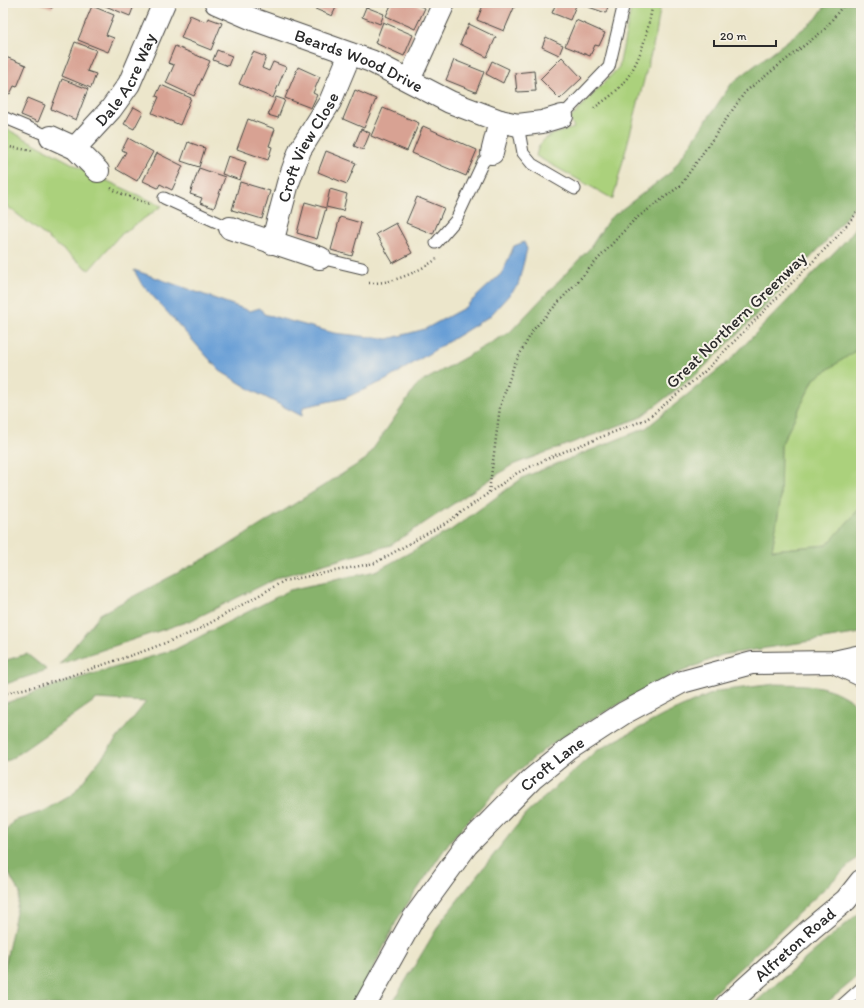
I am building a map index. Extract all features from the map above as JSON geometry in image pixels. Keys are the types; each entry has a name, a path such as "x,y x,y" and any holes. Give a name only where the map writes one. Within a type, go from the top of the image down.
{"main road":[{"name":"Dale Acre Way","path":"75,148 111,109 129,84 164,3"},
{"name":"Beards Wood Drive","path":"216,3 256,20 371,61 450,102 509,123 542,122 562,116"},
{"path":"409,80 444,3"},
{"name":"Croft View Close","path":"272,243 288,183 300,150 330,102 350,54"},
{"path":"492,153 509,123"},
{"path":"46,144 75,148 103,178"},
{"path":"230,228 320,258"},
{"name":"Croft Lane","path":"365,1005 413,919 467,845 532,779 569,750 624,713 682,682 752,663 834,662 861,656"},
{"name":"Croft Lane","path":"834,662 861,675"},
{"name":"Alfreton Road","path":"727,1005 811,928 846,900 861,882"}],"lane":[{"path":"562,116 609,67 624,3"},
{"path":"3,117 46,144"},
{"path":"509,123 523,153 532,164 575,190"},
{"path":"436,243 456,220 483,162 492,153"},
{"path":"164,198 230,228"},
{"path":"320,258 362,268"},
{"path":"842,1005 861,988"}],"path":[{"path":"592,110 619,88 638,60 647,37 653,3"},
{"path":"489,493 500,407 514,365 533,330 634,220 680,186 745,92 824,30 844,3"},
{"path":"3,146 46,144"},
{"path":"103,178 119,193 151,206"},
{"name":"Great Northern Greenway","path":"3,694 52,682 147,650 196,631 284,581 375,563 449,521 518,473 553,456 647,420 704,372 835,239 861,208"},
{"path":"366,282 379,283 417,272 442,256"}],"green space":[{"path":"632,3 661,3 656,34 613,199 536,156 541,143 545,139 574,128 570,119 619,67"},
{"path":"827,3 861,3 861,198 829,238 753,319 697,374 639,418 512,465 391,545 279,577 192,620 60,664 100,614 221,550 366,459 418,384 510,332 590,248 609,219 671,172 732,83 816,19"},
{"path":"3,127 90,173 162,206 119,236 89,270 3,203"},
{"path":"861,221 861,347 814,379 781,445 780,503 772,550 827,545 861,507 861,633 722,655 669,677 583,724 546,748 500,786 450,841 398,918 355,1005 3,1005 3,975 20,893 9,875 4,861 2,847 5,835 13,821 44,811 72,795 146,702 97,699 9,760 3,762 3,704 63,683 174,650 290,590 376,571 451,530 524,477 646,428 729,361 847,239"},
{"path":"861,347 861,507 827,545 772,550 780,503 781,445 814,379"},
{"path":"27,654 47,670 3,685 3,661"},
{"path":"775,684 811,685 821,687 840,694 861,708 861,854 701,1005 391,1005 442,920 526,814 596,751 664,715 718,691"},
{"path":"861,911 861,974 824,1005 752,1005"}],"water":[{"path":"524,242 527,249 518,285 490,316 386,380 345,398 303,407 302,416 255,392 220,371 141,283 134,270 250,311 260,308 264,314 334,333 388,339 425,329 464,308 502,273 514,246"}],"building":[{"path":"39,3 54,3 52,8"},
{"path":"98,3 135,3 130,16"},
{"path":"301,3 338,3 332,16"},
{"path":"392,3 412,3 425,8 415,29 386,16"},
{"path":"484,3 516,3 504,31 477,20"},
{"path":"556,3 577,3 570,20 552,13"},
{"path":"577,3 609,3 606,13"},
{"path":"92,6 114,15 106,35 114,38 108,52 78,40"},
{"path":"366,7 384,14 380,24 362,17"},
{"path":"190,15 206,22 208,18 222,23 211,50 181,38"},
{"path":"576,20 605,33 599,46 595,45 590,56 565,46"},
{"path":"383,22 413,35 404,56 375,43"},
{"path":"469,24 496,37 487,57 460,44"},
{"path":"546,37 563,45 559,55 542,47"},
{"path":"75,42 96,50 87,71 96,74 91,88 62,76"},
{"path":"175,46 210,61 194,96 166,83 174,65 168,63"},
{"path":"217,50 232,56 228,66 213,60"},
{"path":"253,52 266,57 262,68 269,71 273,62 286,67 273,98 239,84"},
{"path":"3,56 26,65 17,87 14,86 10,94 3,91"},
{"path":"562,57 582,78 560,99 540,79"},
{"path":"454,60 484,72 476,92 446,80"},
{"path":"492,61 509,69 503,83 486,74"},
{"path":"298,67 320,77 313,93 317,95 311,108 285,98"},
{"path":"534,71 536,91 517,92 515,73"},
{"path":"62,79 88,89 76,120 51,109"},
{"path":"161,85 191,98 180,125 152,113 159,97 156,96"},
{"path":"355,90 376,99 364,128 343,119"},
{"path":"276,97 285,100 278,118 268,115"},
{"path":"28,98 45,105 38,122 21,115"},
{"path":"134,107 143,112 134,129 124,124"},
{"path":"383,108 419,123 407,151 371,136"},
{"path":"248,119 275,129 269,146 272,147 268,160 237,149"},
{"path":"423,126 477,150 466,176 412,153"},
{"path":"361,129 370,133 363,150 354,146"},
{"path":"128,138 153,152 137,181 116,169 126,152 122,150"},
{"path":"188,142 205,148 199,167 181,161"},
{"path":"326,151 356,163 347,184 318,172"},
{"path":"157,153 183,166 172,190 160,184 158,188 143,181"},
{"path":"228,156 246,162 240,180 222,174"},
{"path":"199,168 225,177 214,208 200,203 202,198 190,194"},
{"path":"240,182 270,191 262,219 232,210"},
{"path":"330,189 347,194 343,211 326,207"},
{"path":"417,197 444,208 433,234 406,223"},
{"path":"305,202 326,208 317,239 297,233"},
{"path":"340,217 361,223 352,256 331,250"},
{"path":"396,223 412,253 393,263 376,234"}]}
